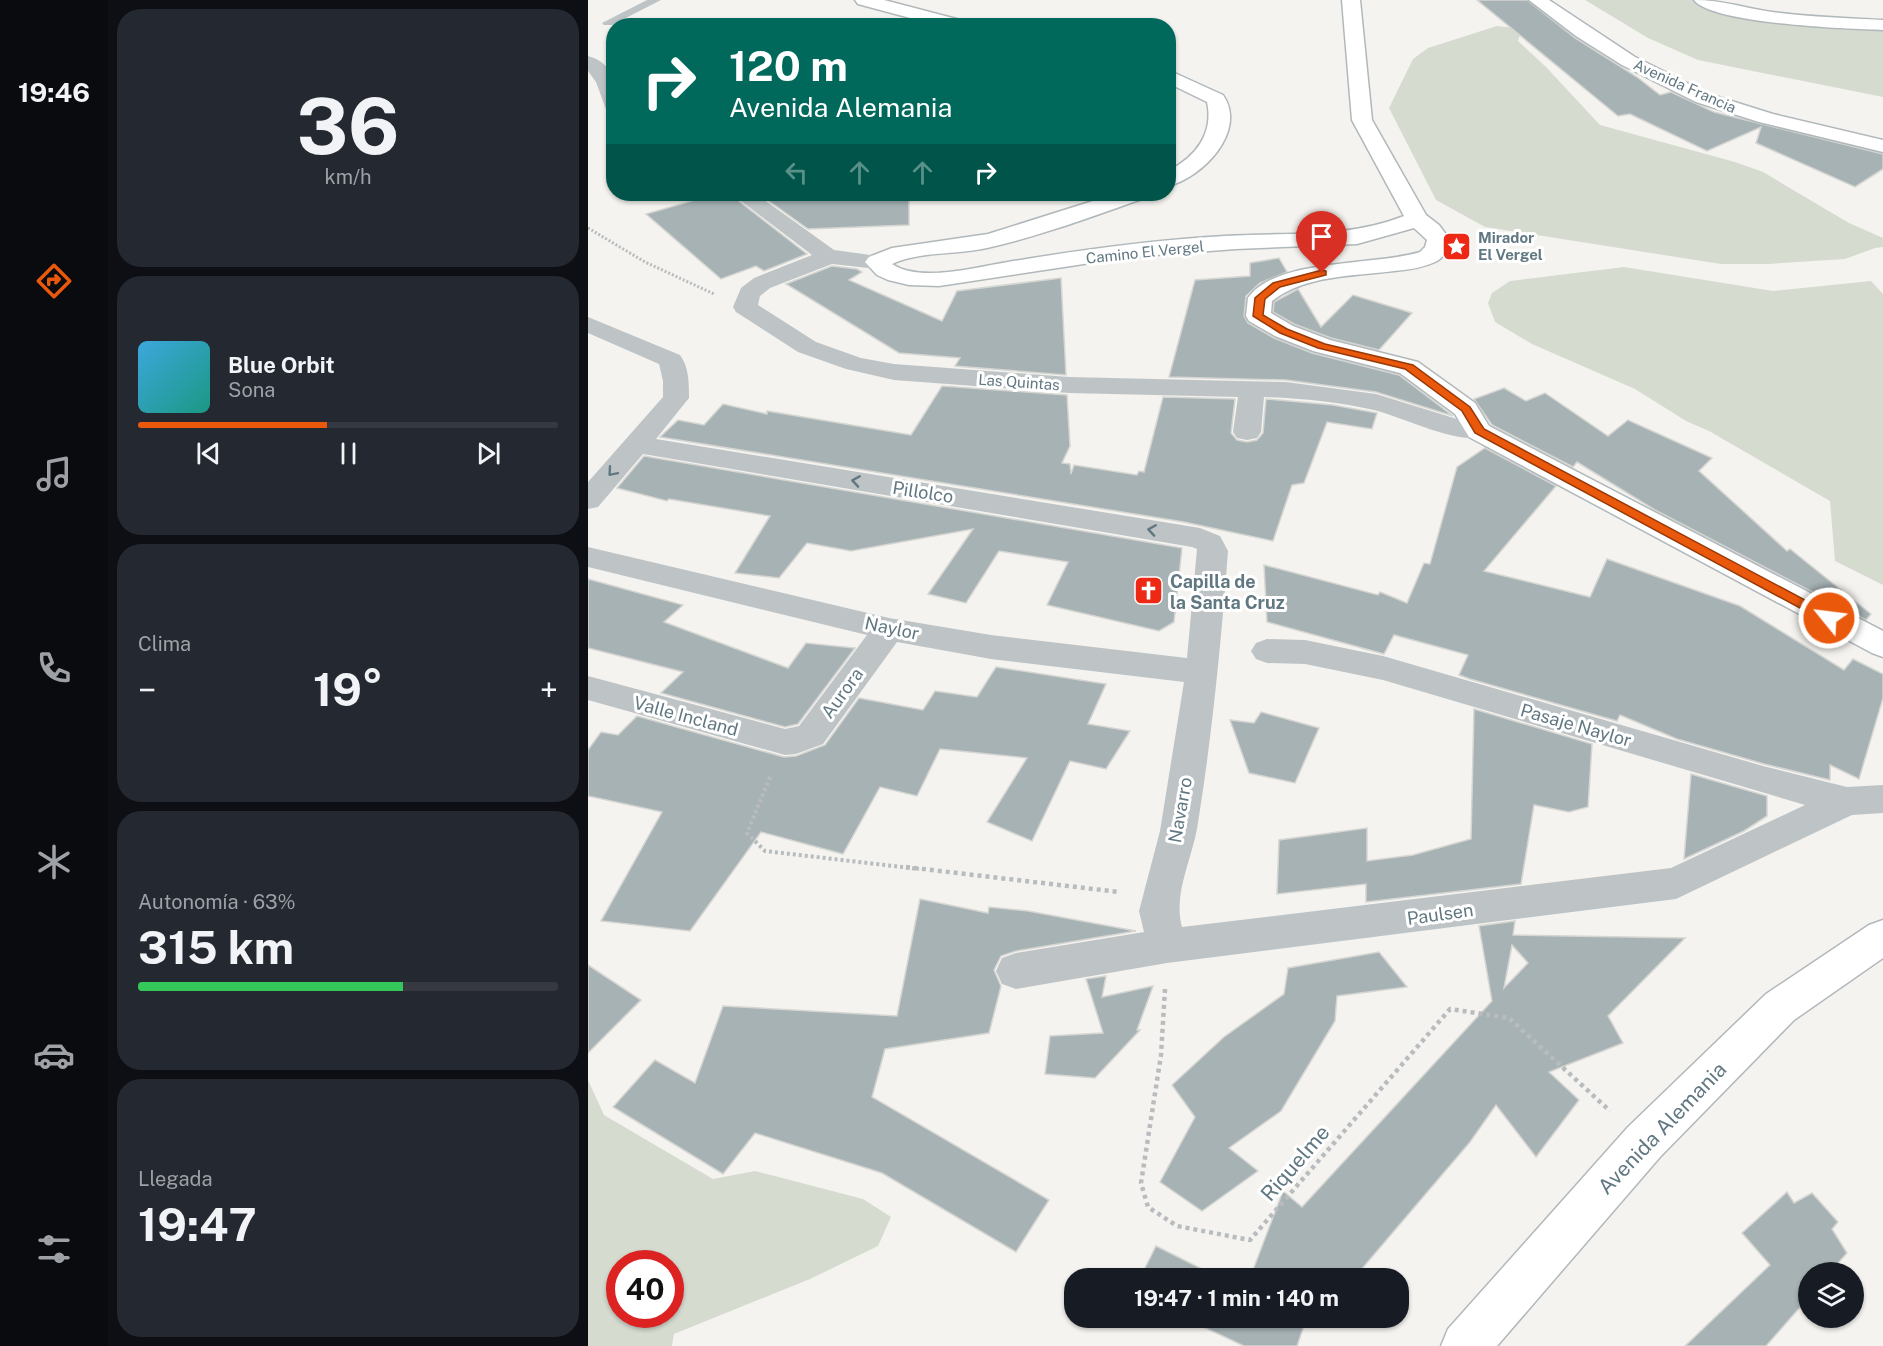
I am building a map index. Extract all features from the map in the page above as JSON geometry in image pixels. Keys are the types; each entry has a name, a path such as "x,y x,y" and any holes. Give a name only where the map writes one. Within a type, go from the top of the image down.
{"street":[{"path":"864,0 932,18"},
{"path":"1351,0 1362,120 1417,219 1439,240 1436,250 1428,257 1412,262 1322,273 1277,285 1260,298 1258,316 1284,331 1322,346 1409,367 1466,409 1479,431 1883,645"},
{"name":"Avenida Francia","path":"1538,0 1616,54 1663,80 1727,107 1883,146"},
{"path":"1703,0 1754,14 1818,22 1883,24"},
{"path":"588,62 598,68 606,82"},
{"path":"1176,80 1216,99 1221,112 1216,139 1208,150 1176,177"},
{"path":"753,201 829,256"},
{"path":"877,262 906,251 964,246 1000,238 1113,201"},
{"name":"Camino El Vergel","path":"745,307 748,293 762,283 829,256 847,256 877,262 888,273 922,279 957,277 1098,255 1148,250 1255,241 1343,240 1399,227 1417,219"},
{"name":"Las Quintas","path":"745,307 807,347 855,364 894,372 1069,385 1252,388 1376,402 1456,427 1479,431"},
{"path":"588,324 671,360 676,381 676,398 588,500"},
{"path":"1247,432 1252,388"},
{"name":"Pillolco","path":"636,444 1200,538 1209,543"},
{"name":"Navarro","path":"1167,946 1158,911 1178,831 1202,672 1213,551 1209,543"},
{"name":"Naylor","path":"588,557 889,629 991,647 1202,672"},
{"name":"Aurora","path":"785,742 796,741 811,735 889,629"},
{"name":"Pasaje Naylor","path":"1267,651 1305,652 1383,668 1751,776 1865,800"},
{"name":"Valle Incland","path":"588,688 785,742"},
{"name":"Paulsen","path":"1016,971 1167,946 1391,921 1676,883 1865,800"},
{"name":"Avenida Alemania","path":"1465,1346 1644,1142 1780,1007 1883,937"}],"lane":[{"path":"618,18 656,0"}],"path":[{"path":"588,228 656,267 745,307"},
{"path":"785,742 747,834 765,851 1161,897"},
{"name":"Riquelme","path":"1167,946 1161,1055 1141,1183 1148,1207 1177,1226 1250,1240 1450,1009 1509,1018 1644,1142"}],"shaded area":[{"path":"1585,0 1705,0 1749,12 1883,28 1883,97 1698,60 1648,38"},
{"path":"1497,26 1522,29 1518,41 1546,67 1600,125 1735,162 1763,172 1849,223 1883,238 1883,247 1845,259 1768,264 1721,264 1485,227 1436,200 1389,108 1413,59 1428,48"},
{"path":"1624,267 1773,291 1871,281 1883,294 1883,585 1835,561 1830,501 1709,431 1686,421 1635,389 1532,344 1495,322 1488,303 1492,293 1510,281"},
{"path":"588,1080 604,1115 713,1179 755,1171 863,1199 891,1217 878,1246 810,1279 674,1334 672,1346 588,1346"}],"building":[{"path":"1477,0 1527,0 1575,38 1637,77 1660,95 1671,92 1714,112 1883,154 1883,169 1855,187 1756,143 1761,127 1707,151 1630,114 1618,116"},
{"path":"692,201 739,201 807,254 764,271 756,266 721,279 646,214"},
{"path":"769,201 909,201 909,225 808,229"},
{"path":"1279,258 1287,272 1260,283 1246,296 1244,316 1248,323 1274,338 1312,353 1399,375 1453,416 1376,392 1286,380 1169,377 1195,280 1250,276 1250,263"},
{"path":"832,266 857,269 862,272 849,280 942,321 957,291 1061,278 1066,375 955,366 960,358 899,353 786,284"},
{"path":"1298,289 1321,327 1353,295 1412,313 1379,350 1331,338 1294,324 1273,312 1274,302"},
{"path":"942,386 1067,395 1070,446 1062,463 1070,464 1071,474 1074,465 1137,475 1139,471 1144,472 1163,397 1235,399 1231,433 1237,440 1247,442 1257,440 1263,433 1266,399 1333,405 1377,413 1372,429 1327,422 1304,483 1292,485 1273,541 1184,522 660,437 678,420 704,425 723,404 767,414 767,411 911,435"},
{"path":"1504,388 1526,401 1545,393 1608,436 1628,420 1712,458 1699,471 1787,551 1790,549 1871,614 1866,620 1655,510 1577,462 1573,467 1492,425 1474,399"},
{"path":"1485,448 1556,486 1484,571 1590,597 1607,559 1740,606 1844,670 1853,659 1883,674 1883,698 1859,779 1830,765 1830,780 1764,764 1677,739 1620,715 1617,721 1470,679 1459,675 1468,655 1394,635 1384,654 1267,622 1264,565 1378,595 1380,592 1407,603 1424,563 1430,564 1457,467"},
{"path":"644,456 1182,548 1174,622 1159,631 1047,605 1068,562 999,551 966,603 928,594 973,529 851,551 807,543 779,578 735,573 770,516 669,499 667,501 617,488"},
{"path":"588,579 683,605 664,622 788,668 806,643 855,648 798,724 785,727 661,693 683,672 588,648"},
{"path":"996,667 1106,684 1088,724 1130,731 1106,769 1070,761 1032,841 987,822 1027,758 940,749 917,796 880,787 843,854 761,832 690,931 601,921 662,812 588,796 588,750 601,732 618,735 637,716 784,757 796,756 825,745 859,698 923,710 935,691 977,697"},
{"path":"1474,709 1592,744 1588,807 1569,812 1534,805 1521,884 1366,902 1366,884 1277,894 1279,840 1367,828 1367,861 1413,855 1471,839"},
{"path":"1261,712 1319,728 1295,783 1249,773 1230,720 1254,723"},
{"path":"1691,774 1767,796 1767,816 1744,831 1684,859"},
{"path":"920,899 988,913 989,907 1028,911 1136,931 1016,951 1001,956 994,970 1001,986 989,1033 885,1049 872,1097 1049,1200 1016,1252 882,1173 755,1133 723,1174 613,1107 655,1060 695,1083 723,1006 897,1016"},
{"path":"1515,921 1513,935 1685,938 1608,1016 1623,1043 1549,1072 1579,1100 1536,1157 1496,1105 1470,1142 1363,1268 1254,1268 1283,1191 1302,1207 1492,1001 1479,926","holes":["1512,945 1528,963 1504,988"]},
{"path":"1379,952 1407,987 1337,996 1335,1021 1281,1111 1229,1148 1258,1171 1202,1211 1160,1182 1195,1117 1172,1085 1224,1037 1284,994 1288,968"},
{"path":"588,965 641,1000 588,1053"},
{"path":"1106,976 1102,997 1153,986 1137,1030 1140,1030 1095,1078 1045,1074 1050,1036 1103,1033 1086,979"},
{"path":"1787,1192 1794,1203 1812,1193 1838,1222 1832,1229 1847,1253 1839,1262 1798,1262 1798,1310 1766,1346 1685,1346 1770,1265 1742,1233"},
{"path":"1156,1246 1200,1268 1145,1268"},
{"path":"1206,1328 1303,1328 1297,1346 1244,1346"}],"place":[{"name":"Mirador El Vergel","path":"1457,246"},
{"name":"Capilla de la Santa Cruz","path":"1149,591"}],"route":[{"path":"1322,273 1277,285 1260,298 1258,316 1284,331 1322,346 1409,367 1466,409 1479,431 1829,618"}]}
